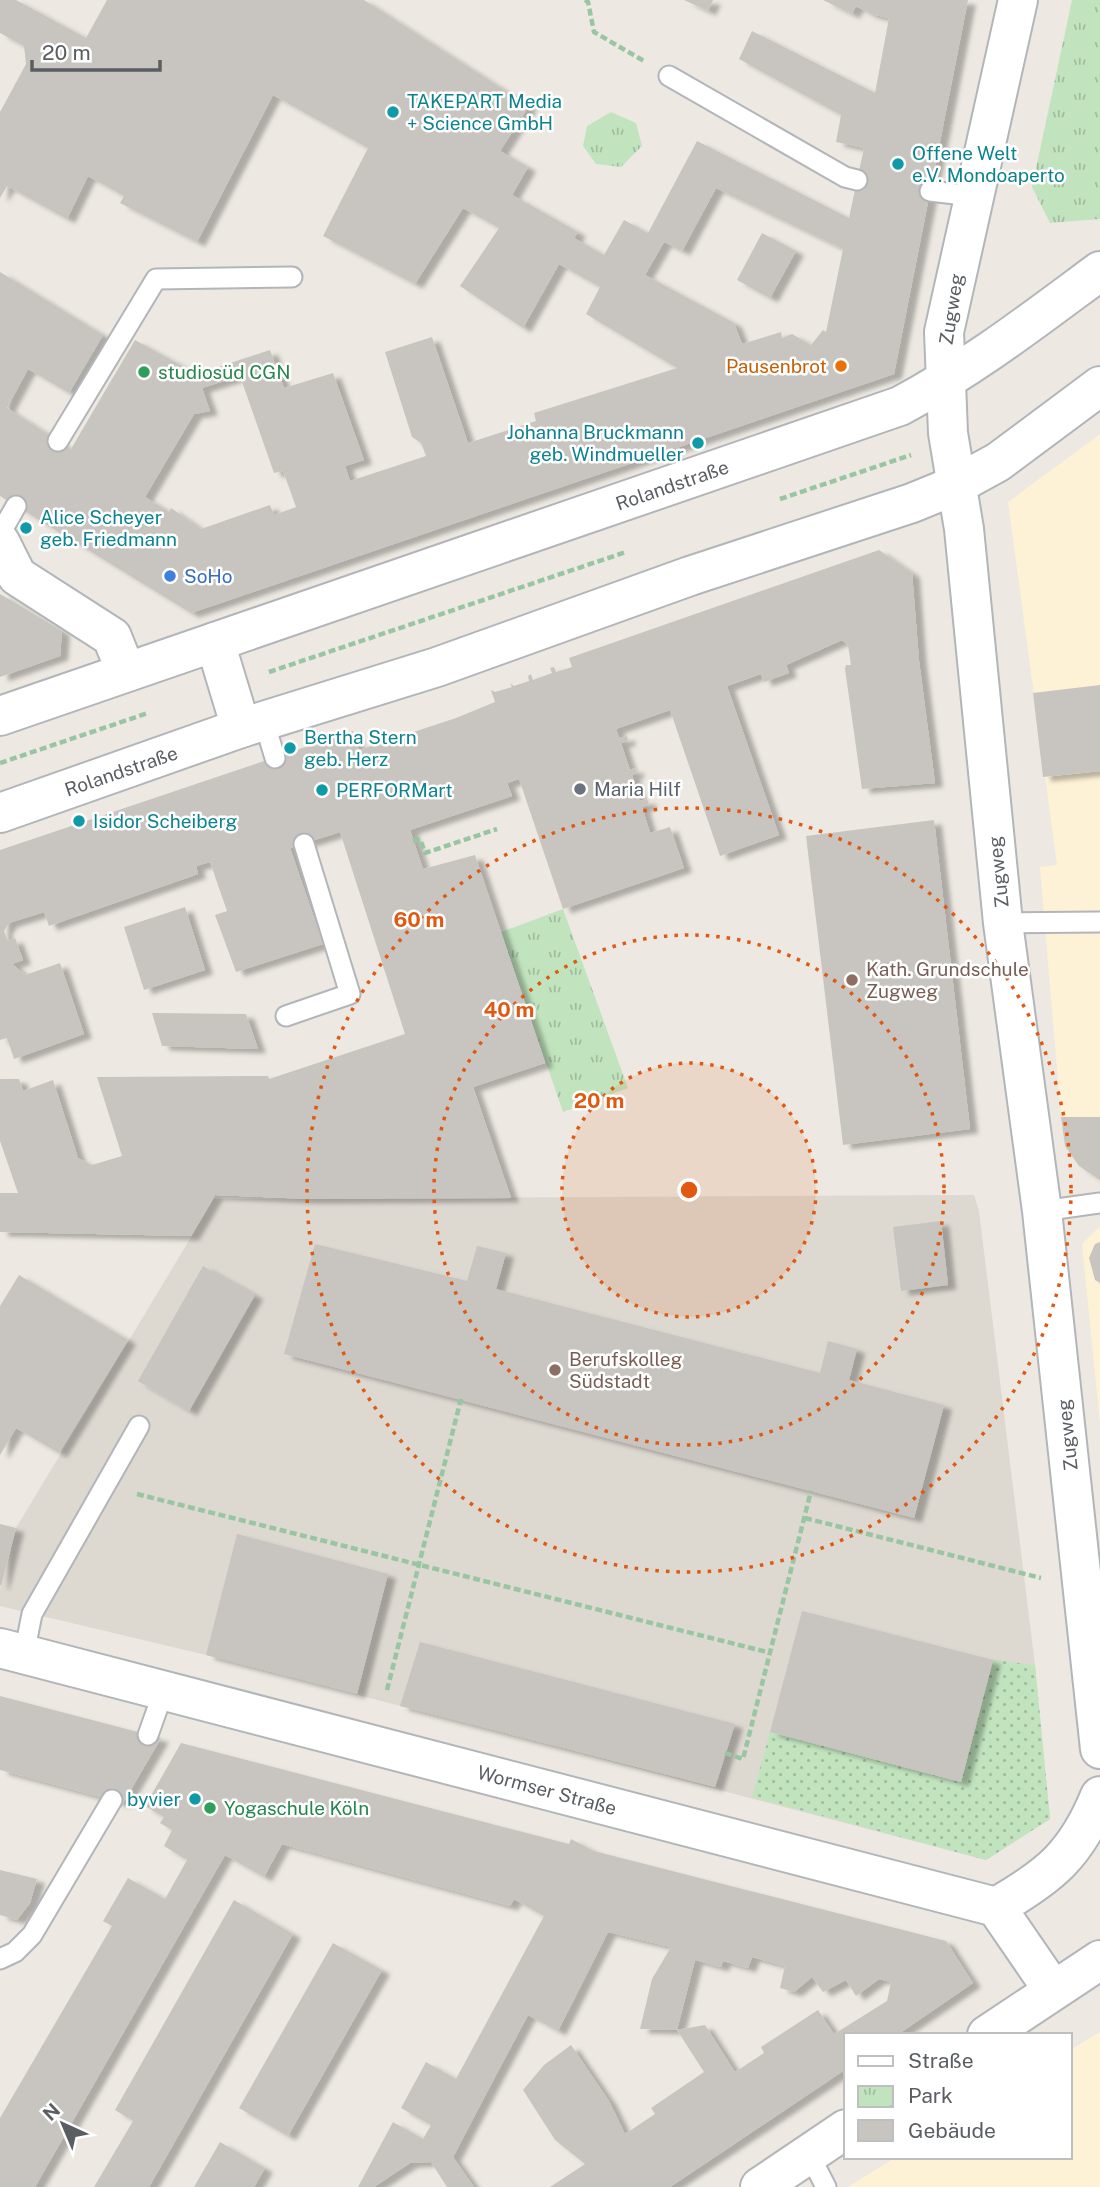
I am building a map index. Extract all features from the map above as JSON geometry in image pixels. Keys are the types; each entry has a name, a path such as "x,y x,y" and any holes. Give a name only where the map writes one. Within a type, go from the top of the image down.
{"street":[{"name":"Zugweg","path":"1017,0 944,332 944,383 964,530 1003,923 1042,1211 1100,1749"},
{"name":"Rolandstraße","path":"0,716 900,406 944,383 1100,271"},
{"name":"Rolandstraße","path":"0,813 253,725 437,667 956,485 999,462 1100,386"},
{"path":"0,542 17,576 112,637 126,672"},
{"path":"215,642 253,725"},
{"name":"Wormser Straße","path":"12,1651 996,1907"},
{"path":"1053,1990 996,1907 1062,1863 1086,1830 1100,1796"},
{"path":"990,2033 1100,1960"},
{"path":"774,2183 818,2171 844,2132"}],"lane":[{"path":"669,76 845,177 857,180"},
{"path":"930,191 972,196"},
{"path":"58,441 156,279 292,276"},
{"path":"0,534 16,506"},
{"path":"253,725 275,758"},
{"path":"286,1016 349,994 304,844"},
{"path":"1003,923 1100,922"},
{"path":"1042,1211 1100,1203"},
{"path":"12,1651 139,1426"},
{"path":"148,1735 164,1690"},
{"path":"0,1959 15,1952 32,1935 112,1800"}],"path":[{"path":"585,0 588,2 594,32 669,76"},
{"path":"413,841 420,839 425,853 497,829"},
{"path":"387,1690 461,1399"},
{"path":"106,1486 771,1653"},
{"path":"725,1753 743,1759 811,1491"},
{"path":"805,1518 1022,1573"}],"shaded area":[{"path":"1100,434 1100,1185 1099,1179 1079,1166 1065,1146 1061,1117 1040,867 1057,865 1008,502"},
{"name":"Berufskolleg Südstadt","path":"974,1195 979,1211 1035,1665 1050,1819 986,1860 206,1655 0,1606 0,1589 16,1528 214,1199"},
{"path":"1100,1226 1100,1424 1082,1244"},
{"path":"1100,2032 1100,2187 848,2187 893,2159 1072,2159 1072,2049"}],"green space":[{"path":"1072,0 1100,0 1100,219 1050,223 1032,187"},
{"path":"611,112 636,123 642,146 621,167 596,164 583,146 587,126"},
{"path":"563,909 628,1088 563,1112 501,932"},
{"path":"993,1660 1035,1665 1050,1819 986,1860 752,1797 770,1732 960,1782"}],"building":[{"path":"0,0 16,0 86,38 107,0 364,0 529,106 500,151 528,167 512,195 578,232 574,238 604,255 624,220 648,233 697,141 849,218 864,148 836,142 841,115 739,59 752,31 875,93 889,18 871,14 856,6 852,14 823,0 968,0 894,374 191,613 0,496 0,272 103,335 69,393 28,369 7,408 71,449 135,340 197,374 270,350 284,388 333,373 364,460 345,466 350,481 426,456 421,443 412,437 385,352 432,337 468,443 536,421 534,413 677,368 586,314 600,287 559,264 523,328 460,286 499,228 463,208 415,284 323,236 368,148 273,95 197,242 120,203 124,196 88,176 67,219 7,186 0,198 0,112 26,64 24,46 0,33","holes":["716,188 843,249 826,332 823,330 811,345 792,334 782,338 781,332 742,344 734,323 645,275 664,242 682,251","240,376 274,473 283,471 296,507 274,515 270,505 201,529 171,508 169,512 145,497 194,414 210,411 202,388"]},
{"path":"684,0 713,0 708,11"},
{"path":"762,233 796,251 770,298 737,280"},
{"path":"879,550 912,573 919,661 935,783 862,789 845,669 846,665 851,665 848,645 842,640 786,665 789,673 764,682 761,674 727,686 779,835 720,856 670,710 616,729 619,738 627,736 628,741 621,743 630,770 635,768 637,773 632,775 640,801 647,799 649,805 642,807 650,833 670,827 684,868 563,909 519,779 507,783 512,796 410,830 423,869 475,855 545,1063 473,1087 511,1198 309,1199 215,1195 191,1236 0,1232 0,1193 18,1193 0,1141 0,1079 19,1079 23,1091 53,1080 78,1158 92,1165 122,1156 97,1077 268,1076 269,1079 405,1034 340,832 290,848 323,944 236,972 215,915 227,911 210,862 196,866 198,874 49,926 44,912 9,923 4,931 8,941 15,938 23,960 12,964 25,975 60,963 84,1034 14,1059 7,1038 0,1040 0,850 353,731 359,750 456,718 495,702 491,690 495,692 512,687 510,683 514,686 529,681 528,676 531,674 533,680 552,673 550,668 554,667 556,672 572,667 569,658"},
{"path":"0,594 62,631 60,656 0,677"},
{"path":"1100,685 1100,771 1043,777 1033,693"},
{"name":"Kath. Grundschule Zugweg","path":"934,820 970,1129 843,1145 806,836"},
{"path":"185,907 205,970 144,990 124,927"},
{"path":"152,1013 246,1014 258,1049 162,1046"},
{"path":"1061,1117 1100,1117 1100,1180 1079,1166 1065,1146"},
{"path":"941,1221 948,1285 901,1291 893,1227"},
{"path":"1100,1242 1100,1283 1095,1280 1089,1258 1095,1244"},
{"path":"315,1244 467,1281 477,1246 506,1253 496,1289 820,1373 828,1341 857,1349 849,1380 944,1405 914,1518 284,1354"},
{"path":"203,1266 255,1295 189,1411 138,1381"},
{"path":"19,1275 128,1340 59,1453 16,1428 0,1455 0,1306"},
{"path":"0,1524 16,1528 1,1586 0,1585"},
{"path":"237,1534 388,1574 357,1694 206,1655"},
{"path":"802,1611 993,1660 961,1782 770,1732"},
{"path":"420,1642 735,1724 715,1787 400,1706"},
{"path":"0,1696 161,1738 123,1803 0,1770"},
{"path":"181,1743 569,1844 571,1839 594,1851 946,1941 973,1983 900,2033 844,2033 844,2070 670,2187 550,2187 585,2164 555,2140 523,2090 544,2065 571,2045 609,2101 625,2134 655,2114 651,2108 704,2072 677,2030 640,2029 652,1979 671,1947 608,1932 558,2031 528,2015 496,2075 453,2157 474,2187 447,2187 431,2162 410,2163 374,2187 358,2187 393,2122 423,2139 431,2125 401,2108 426,2062 456,2079 544,1916 514,1899 510,1906 282,1844 264,1877 225,1855 35,2187 0,2187 0,2118 112,1926 103,1921 128,1878 165,1899 187,1860 164,1846 172,1830 160,1823 164,1817 145,1806","holes":["752,1957 785,1966 780,1988 794,1992 812,1977 823,1992 846,1980 856,1996 879,1979 891,1982 887,2001 834,2034 818,2010 761,2047 764,2053 735,2072 705,2025 677,2030 695,1960 721,1967 723,1961 748,1968"]},
{"path":"0,1870 37,1879 30,1903 17,1920 0,1915"},
{"path":"234,1900 293,1934 149,2187 94,2187 133,2121 115,2110"},
{"path":"333,1943 382,1970 288,2136 239,2108"},
{"path":"220,2142 265,2168 254,2187 194,2187"}],"place":[{"name":"TAKEPART Media + Science GmbH","path":"393,112"},
{"name":"Offene Welt e.V. Mondoaperto","path":"898,164"},
{"name":"Pausenbrot","path":"841,366"},
{"name":"studiosüd CGN","path":"144,372"},
{"name":"Johanna Bruckmann geb. Windmueller","path":"698,443"},
{"name":"Alice Scheyer geb. Friedmann","path":"26,528"},
{"name":"SoHo","path":"170,576"},
{"name":"Bertha Stern geb. Herz","path":"290,748"},
{"name":"Maria Hilf","path":"580,789"},
{"name":"PERFORMart","path":"322,790"},
{"name":"Isidor Scheiberg","path":"79,821"},
{"name":"Kath. Grundschule Zugweg","path":"852,980"},
{"name":"Berufskolleg Südstadt","path":"555,1370"},
{"name":"byvier","path":"195,1799"},
{"name":"Yogaschule Köln","path":"210,1808"}]}
